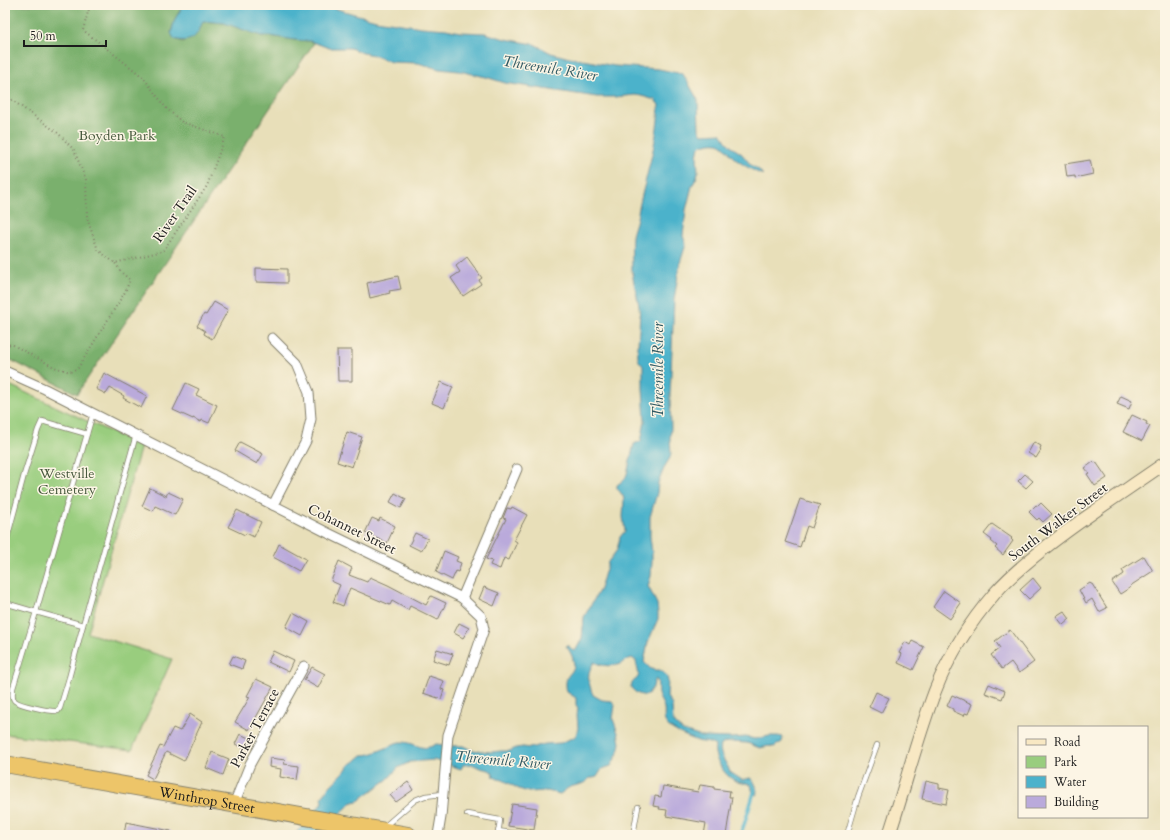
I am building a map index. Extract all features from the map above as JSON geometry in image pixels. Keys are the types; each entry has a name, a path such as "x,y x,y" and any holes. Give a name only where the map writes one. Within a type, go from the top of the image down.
{"highway":[{"name":"Winthrop Street","path":"5,764 408,835"}],"street":[{"path":"272,338 298,363 309,392 311,419 306,441 273,505"},
{"name":"Cohannet Street","path":"5,371 136,434 273,505 462,598 481,616 484,629 478,650 456,708 447,739 441,818 438,835"},
{"name":"South Walker Street","path":"889,835 914,752 935,690 949,661 979,612 1007,580 1037,554 1084,518 1165,463"},
{"path":"462,598 516,469"},
{"name":"Parker Terrace","path":"234,804 250,764 304,666"}],"lane":[{"path":"5,20 7,5"},
{"path":"93,413 13,688 12,697 15,701 55,712 60,708 70,678 83,625 136,434"},
{"path":"5,546 24,475 42,421 87,434"},
{"path":"5,603 83,625"},
{"path":"847,835 858,797 877,745"},
{"path":"380,830 415,800 425,796 443,794"},
{"path":"633,835 638,806"},
{"path":"467,814 500,820 498,833 526,835"},
{"path":"551,835 558,835"}],"path":[{"name":"River Trail","path":"90,5 83,30 143,77 166,108 182,122 225,137 206,186 163,251 115,263"},
{"path":"5,95 58,133 74,150 86,180 87,218 98,250 115,263 122,273 130,280 125,292 78,368 70,372 54,367 13,345 5,344"}],"green space":[{"name":"Boyden Park","path":"5,5 176,5 181,9 175,19 171,32 174,39 183,42 199,30 203,21 225,23 261,36 310,41 314,43 77,394 5,357"},
{"name":"Westville Cemetery","path":"5,383 141,446 88,633 172,659 132,750 5,734"}],"water":[{"name":"Threemile River","path":"176,5 303,5 316,9 330,6 376,20 460,32 485,33 505,39 534,44 551,53 566,57 615,66 659,69 683,74 698,100 699,130 702,134 721,133 733,148 741,153 751,165 759,170 763,175 739,162 719,143 711,143 699,147 697,156 698,172 692,186 686,210 683,236 686,244 680,263 674,300 670,397 671,453 658,483 657,493 650,517 652,562 651,576 648,586 657,604 658,619 648,642 644,662 651,669 660,670 667,677 667,697 672,705 673,721 683,731 702,737 746,737 755,739 769,736 783,737 782,742 774,747 769,746 760,748 747,743 730,742 721,745 720,749 722,756 730,772 742,780 750,778 754,781 757,795 753,793 751,785 735,781 729,777 716,759 715,746 713,744 690,738 668,726 665,721 663,706 659,698 656,679 653,687 647,695 638,694 631,688 631,685 638,676 636,661 632,658 614,666 594,662 591,666 589,682 593,695 602,700 612,701 615,705 613,719 620,743 618,753 611,766 602,769 597,777 589,778 582,784 568,788 560,794 547,791 528,792 494,777 492,772 489,770 472,764 463,765 461,769 434,760 410,762 398,768 388,779 360,800 351,803 320,835 291,835 295,834 323,802 322,798 327,789 349,765 362,755 374,753 401,742 423,747 436,744 463,746 472,750 491,752 510,751 516,748 530,748 545,744 561,743 576,735 578,728 578,708 576,705 576,698 567,692 566,684 568,675 572,672 574,662 570,651 566,646 569,646 573,651 576,650 582,638 584,617 600,589 608,562 617,550 620,537 625,531 623,517 624,500 617,488 617,485 625,479 634,444 641,441 645,421 643,366 638,358 639,306 632,270 632,234 637,220 656,134 659,105 655,100 642,96 597,97 505,83 486,77 459,71 439,69 418,63 391,62 350,48 329,48 310,41 261,36 224,23 203,21 196,35 190,40 185,41 174,39 171,33 175,19 181,9"}],"building":[{"path":"1090,160 1093,174 1075,178 1075,176 1067,177 1065,164"},
{"path":"467,257 482,278 479,280 481,284 463,296 451,278 460,272 456,266"},
{"path":"256,268 287,269 287,283 256,282"},
{"path":"398,276 401,289 389,291 390,293 370,298 367,283"},
{"path":"214,302 228,310 212,339 204,334 205,331 197,326 204,314 206,315"},
{"path":"337,350 352,350 352,381 338,381"},
{"path":"104,373 147,396 141,408 123,398 124,396 110,388 106,394 96,389"},
{"path":"441,382 453,387 444,408 432,403"},
{"path":"186,383 199,389 196,395 217,405 209,423 202,420 201,422 173,410"},
{"path":"1121,396 1132,401 1129,409 1117,404"},
{"path":"1132,415 1147,422 1146,424 1150,426 1142,441 1123,432"},
{"path":"347,432 362,437 352,467 337,462"},
{"path":"240,442 263,454 257,464 235,451"},
{"path":"1034,442 1041,446 1041,450 1036,458 1028,453"},
{"path":"1093,462 1096,462 1107,478 1095,486 1085,468"},
{"path":"1025,474 1033,481 1026,488 1018,481"},
{"path":"150,488 166,496 168,492 183,499 175,515 155,506 153,511 142,506"},
{"path":"395,493 406,499 401,508 390,502"},
{"path":"800,499 820,505 812,528 807,526 800,547 785,542"},
{"path":"1041,503 1052,514 1043,522 1039,518 1037,520 1029,512 1036,505 1038,506"},
{"path":"512,507 527,515 514,540 517,542 509,560 504,558 500,569 490,565 492,561 486,559 506,519 503,518 507,508 511,509"},
{"path":"237,510 261,522 254,537 246,533 245,535 228,527"},
{"path":"372,518 379,521 380,518 395,526 387,543 365,533"},
{"path":"992,524 1012,538 1011,539 1013,541 1003,555 995,548 997,546 991,541 992,540 984,534"},
{"path":"415,533 428,539 421,551 409,545"},
{"path":"279,544 306,559 299,571 273,557"},
{"path":"444,551 458,557 456,561 461,563 458,572 456,571 452,580 436,572"},
{"path":"1144,556 1153,571 1120,594 1112,582 1124,574 1122,570"},
{"path":"339,561 352,568 349,575 367,582 370,577 426,605 431,596 446,603 438,620 410,606 408,610 392,601 390,605 350,588 343,606 333,602 340,585 331,581"},
{"path":"1033,578 1041,588 1029,599 1020,590"},
{"path":"1090,583 1107,608 1099,612 1092,599 1086,603 1079,590"},
{"path":"484,587 499,593 494,606 479,599"},
{"path":"944,591 961,603 950,619 933,607"},
{"path":"1064,611 1070,619 1063,625 1056,616"},
{"path":"293,613 309,622 302,636 286,627"},
{"path":"459,623 469,628 463,638 454,633"},
{"path":"1010,630 1034,662 1019,673 1011,662 1002,669 991,655 1000,648 995,641"},
{"path":"912,641 924,647 913,670 898,663 902,654 899,653 905,642 910,645"},
{"path":"437,649 453,654 449,665 433,660"},
{"path":"273,651 294,661 289,672 268,662"},
{"path":"233,656 245,661 242,669 229,664"},
{"path":"312,667 325,674 318,688 304,680"},
{"path":"429,676 444,681 441,689 444,690 441,699 423,693"},
{"path":"256,679 273,687 249,730 235,722 250,697 247,696"},
{"path":"989,684 1005,691 1002,699 985,693"},
{"path":"876,692 889,698 881,713 869,707"},
{"path":"952,695 972,704 968,714 965,713 964,716 953,711 953,709 947,706"},
{"path":"190,714 202,722 184,761 166,752 153,779 146,775 160,746 163,747 173,728 180,731"},
{"path":"240,734 251,739 246,749 235,744"},
{"path":"212,752 229,759 223,775 206,768"},
{"path":"270,758 285,760 284,764 299,766 297,780 280,777 281,769 269,767"},
{"path":"926,781 939,784 939,788 949,790 946,804 922,799"},
{"path":"408,782 413,790 396,802 390,795"},
{"path":"700,785 730,791 729,797 732,797 726,835 704,835 706,823 666,816 667,810 659,809 660,807 653,806 655,796 661,797 663,786 698,792"},
{"path":"512,804 537,808 534,830 508,826"},
{"path":"126,822 171,831 171,835 124,835"}],"waterway":[{"path":"740,835 755,789"}]}
